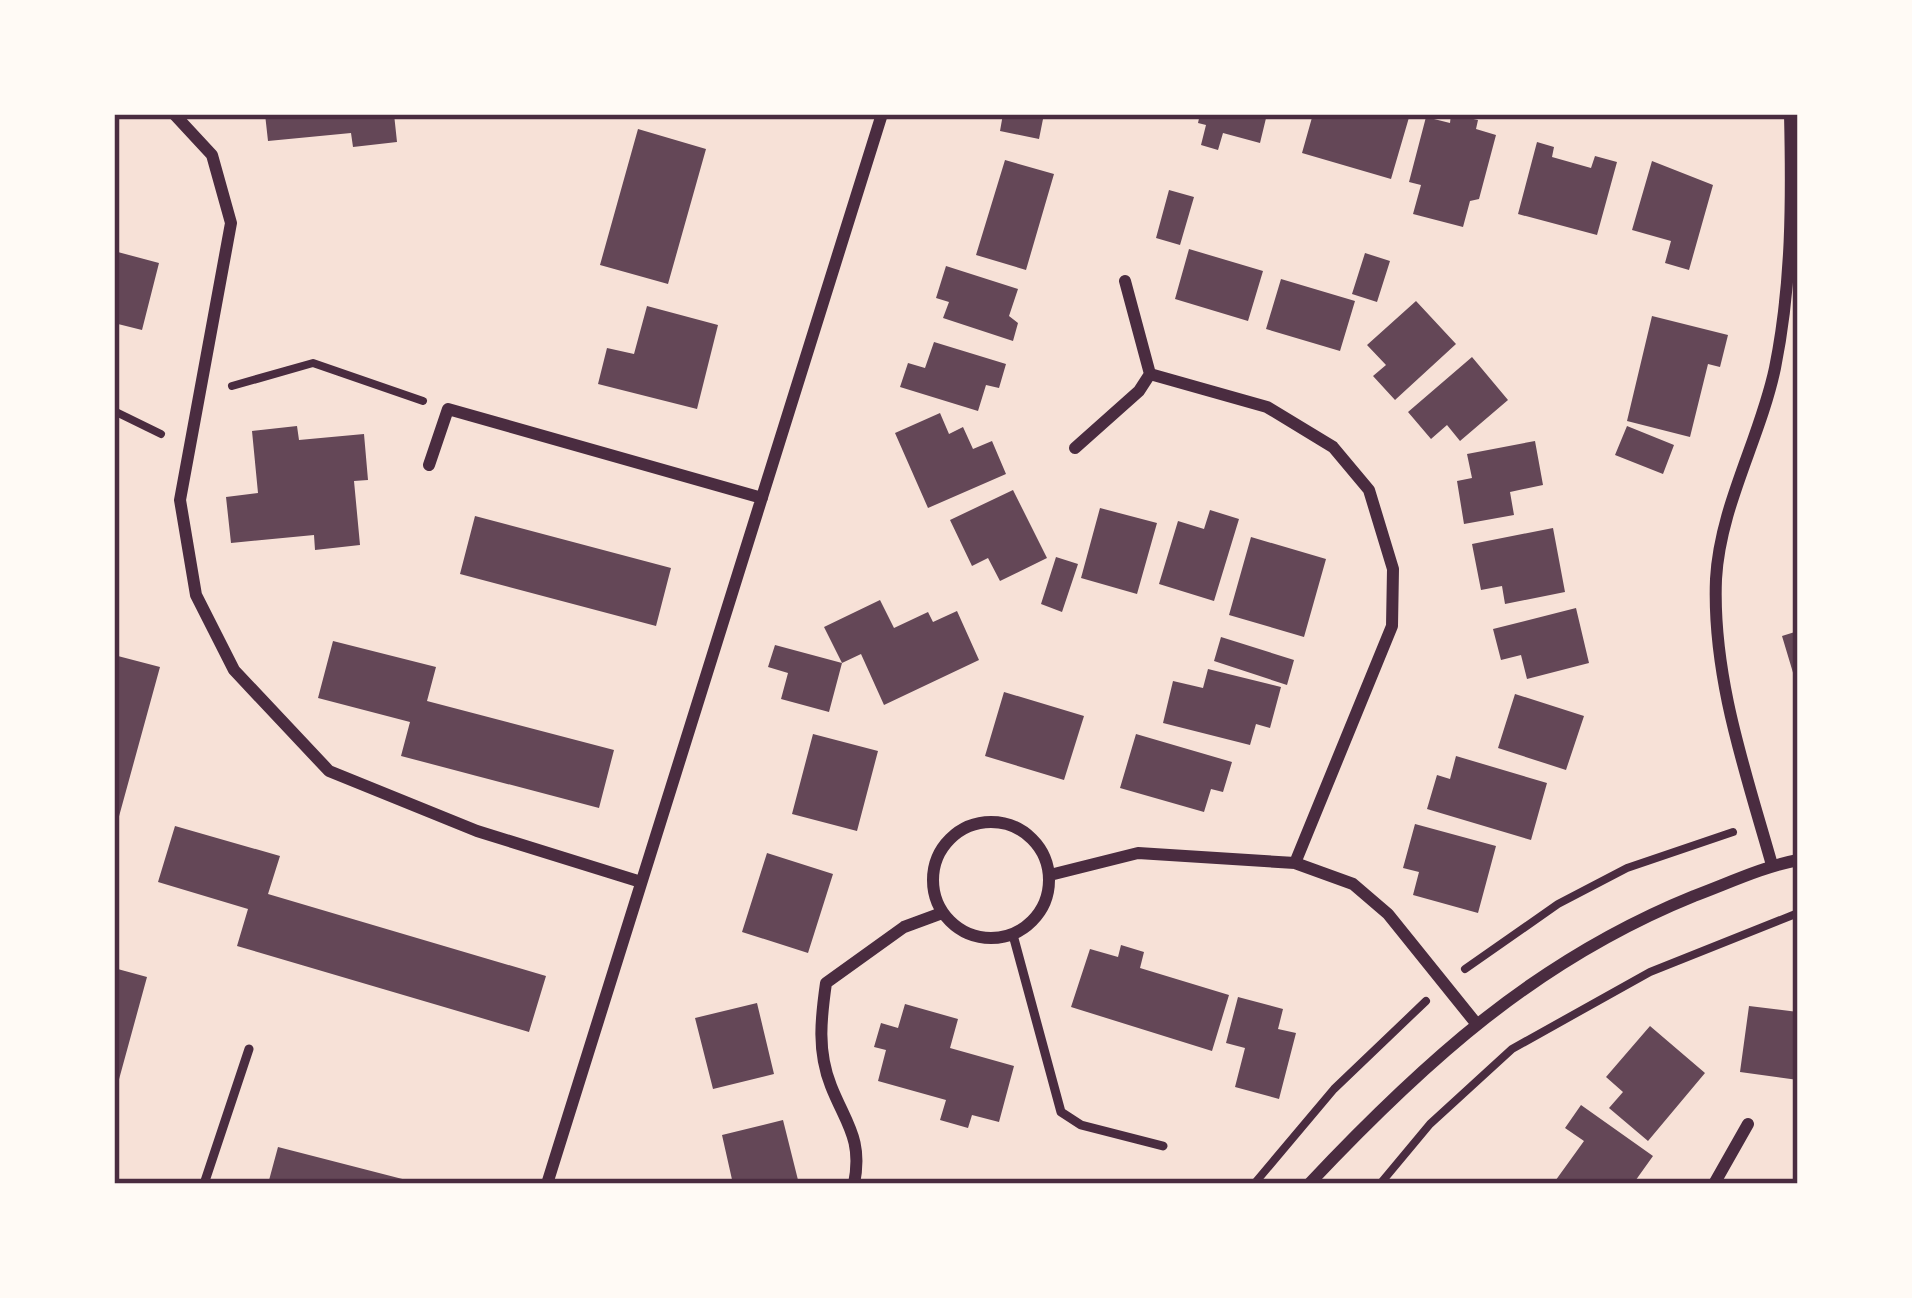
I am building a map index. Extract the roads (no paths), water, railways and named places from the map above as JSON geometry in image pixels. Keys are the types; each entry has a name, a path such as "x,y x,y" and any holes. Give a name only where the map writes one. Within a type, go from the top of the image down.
{"street":[{"path":"174,114 212,155 231,223 181,500 196,595 234,670 329,771 477,831 641,882"},
{"path":"547,1184 881,114"},
{"path":"1772,865 1725,694 1716,578 1739,476 1774,371 1793,235 1790,114"},
{"path":"1075,448 1139,391 1150,374 1125,281"},
{"path":"1150,374 1267,407 1333,447 1369,490 1393,569 1391,626 1295,863"},
{"path":"429,465 448,409 761,498"},
{"path":"986,821 1011,824 1027,832 1045,854 1050,874 1048,898 1034,922 1013,935 970,936 942,913 932,886 934,865 941,849 961,829 986,821"},
{"path":"1050,874 1138,853 1295,863 1353,884 1388,914 1474,1022"},
{"path":"1309,1184 1474,1022 1580,949 1772,865 1798,860"},
{"path":"854,1184 859,1160 849,1116 831,1086 819,1032 826,982 904,927 942,913"},
{"path":"1714,1184 1748,1124"}],"lane":[{"path":"1013,935 1061,1112 1081,1125 1163,1146"},
{"path":"204,1184 248,1049"}]}
